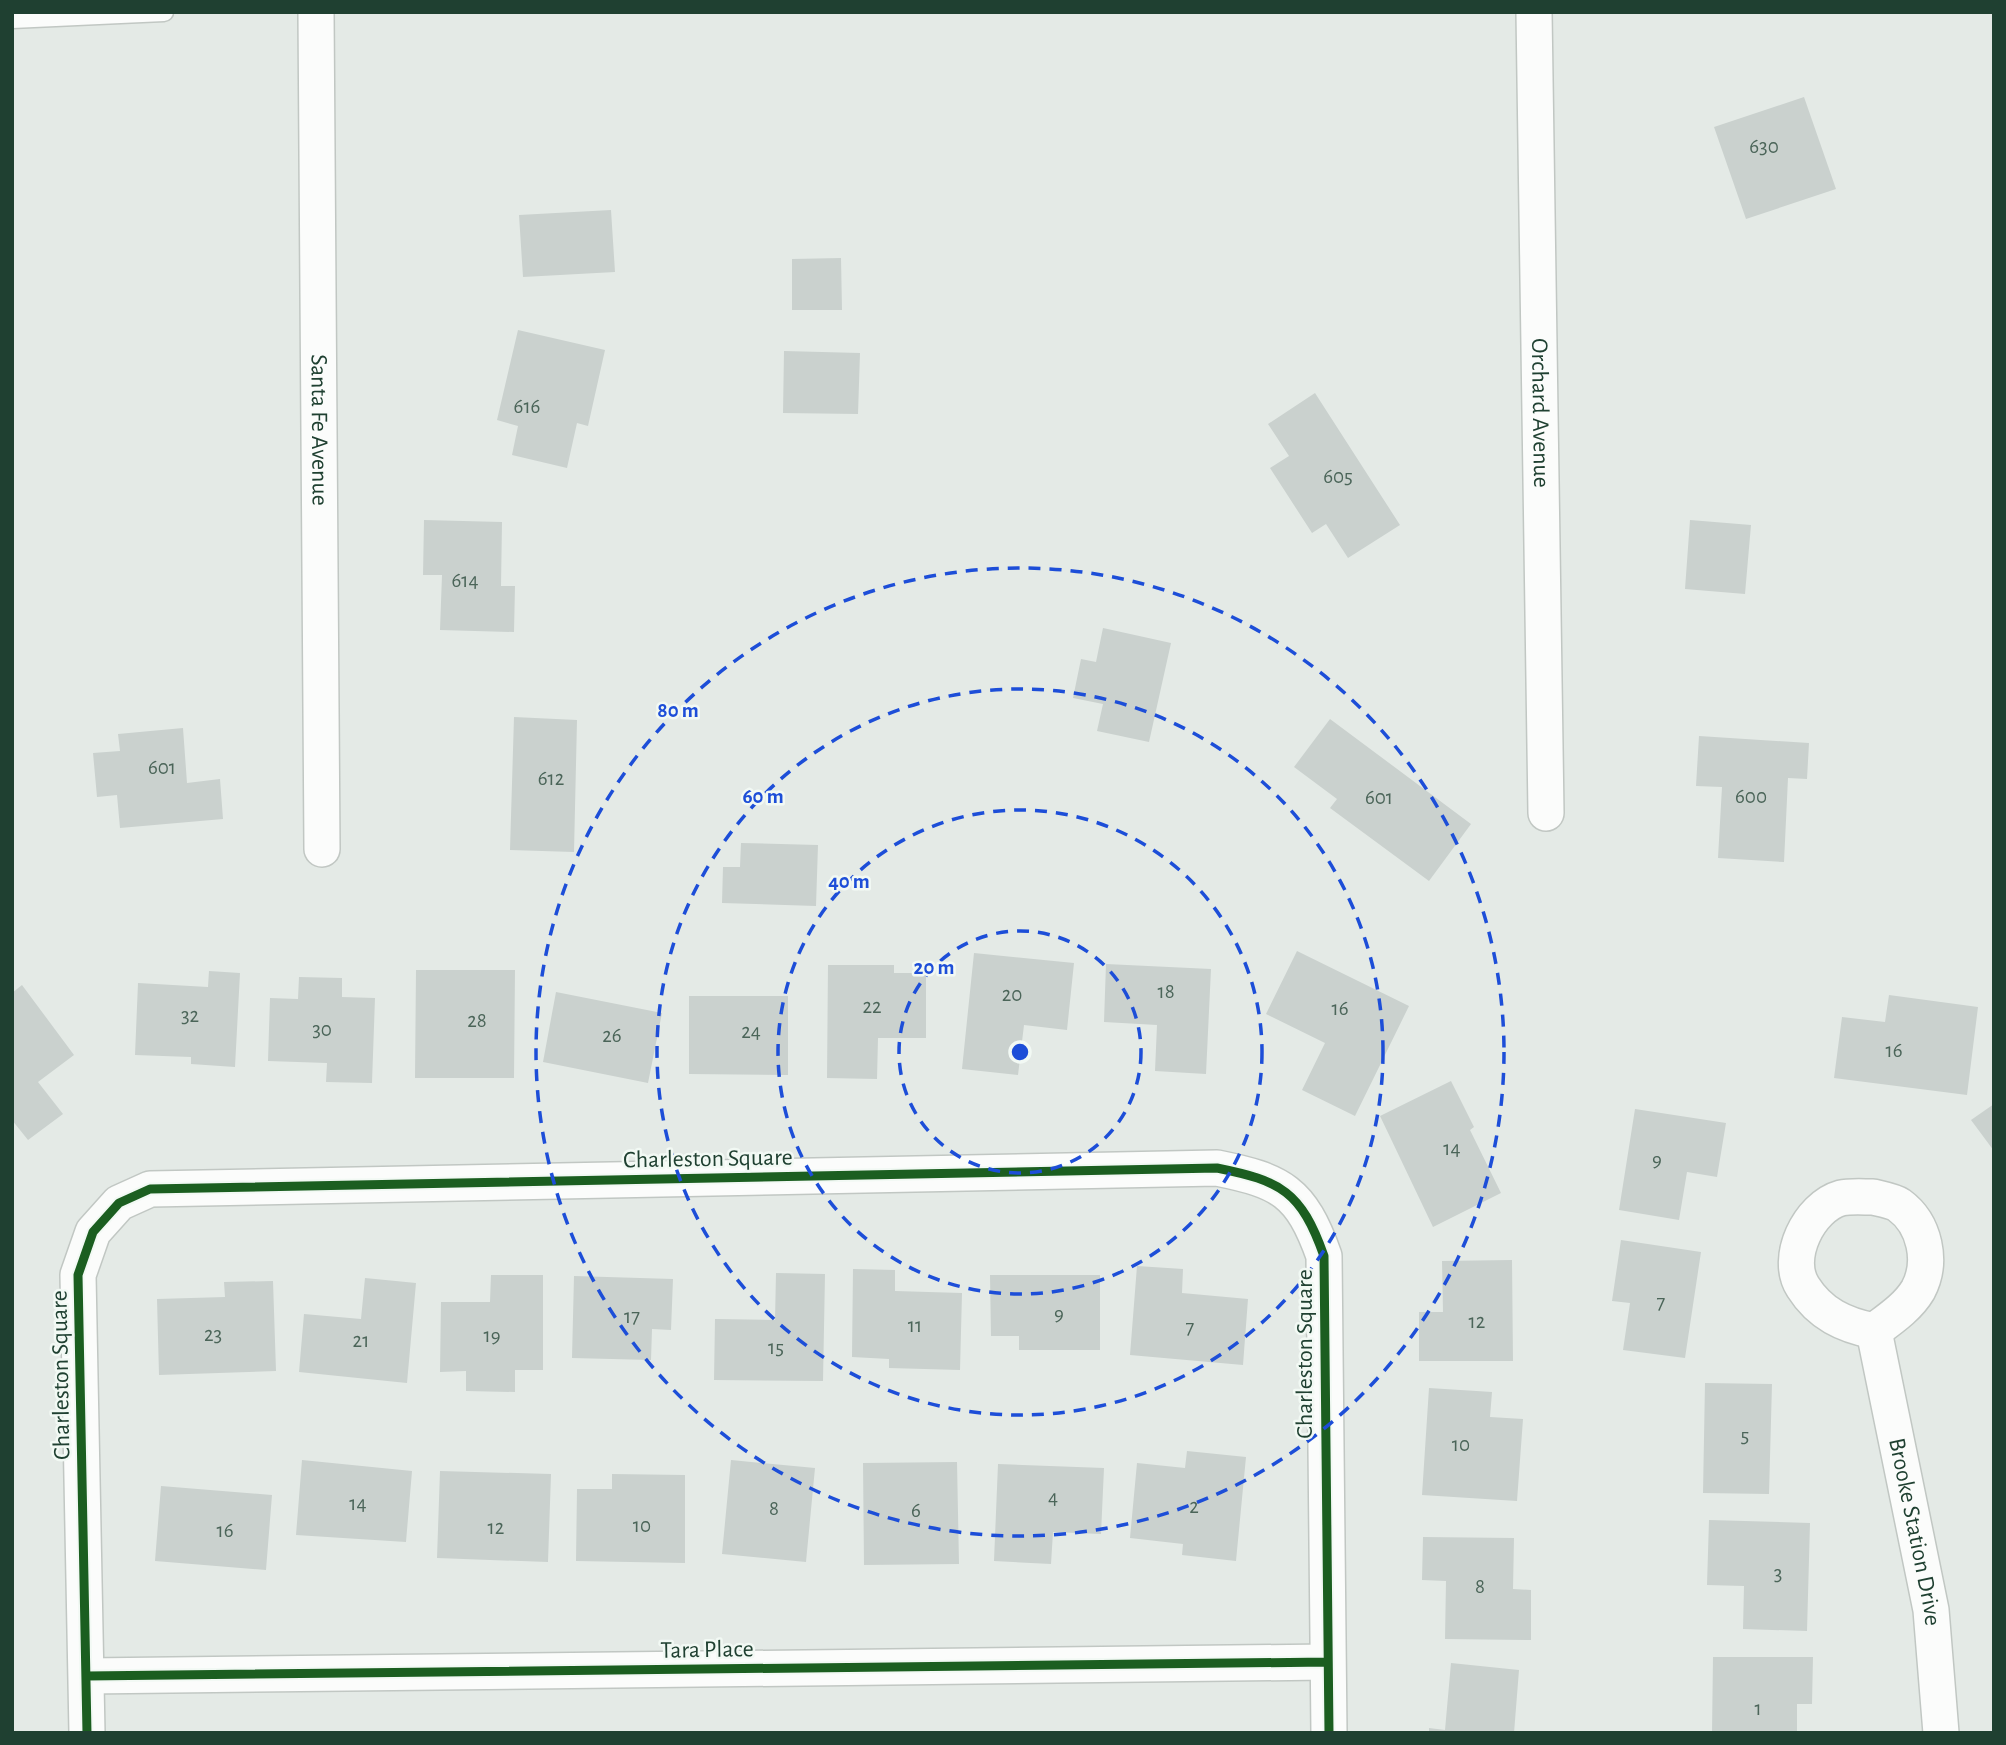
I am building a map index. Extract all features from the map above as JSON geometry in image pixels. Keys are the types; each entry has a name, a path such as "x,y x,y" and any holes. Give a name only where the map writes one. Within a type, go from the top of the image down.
{"street":[{"name":"Santa Fe Avenue","path":"316,12 322,849"},
{"name":"Orchard Avenue","path":"1534,12 1546,813"},
{"name":"Charleston Square","path":"88,1733 78,1275 93,1232 119,1203 150,1189 1217,1168 1263,1177 1293,1197 1315,1231 1324,1255 1329,1733"},
{"name":"Brooke Station Drive","path":"1874,1331 1931,1610 1941,1733"},
{"name":"Tara Place","path":"87,1676 1327,1662"}],"lane":[{"path":"12,19 164,12"}],"building":[{"path":"1804,97 1836,189 1746,219 1714,127"},
{"path":"611,210 615,272 523,277 519,215"},
{"path":"841,258 842,310 792,310 792,259"},
{"path":"518,330 605,350 588,426 577,423 567,468 512,455 518,426 497,420"},
{"path":"784,351 860,353 858,414 783,413"},
{"path":"1315,393 1400,525 1348,558 1326,524 1312,533 1270,468 1289,456 1268,424"},
{"path":"424,520 502,522 501,586 515,586 514,632 440,630 442,575 423,575"},
{"path":"1690,520 1751,525 1745,594 1685,589"},
{"path":"1103,628 1171,643 1149,742 1097,731 1103,704 1073,698 1081,659 1096,662"},
{"path":"514,717 577,720 574,852 510,850"},
{"path":"1330,719 1471,824 1429,881 1330,808 1337,799 1294,767"},
{"path":"183,728 187,783 220,779 223,819 120,828 117,795 97,797 93,753 120,751 118,734"},
{"path":"1699,736 1809,743 1807,779 1788,778 1784,862 1718,858 1722,787 1696,786"},
{"path":"741,843 818,845 816,906 722,903 723,867 740,867"},
{"path":"1297,951 1409,1006 1355,1116 1302,1090 1325,1043 1266,1014"},
{"path":"974,953 1074,963 1067,1030 1024,1025 1018,1075 962,1069"},
{"path":"1106,964 1211,969 1206,1074 1155,1071 1157,1025 1104,1022"},
{"path":"828,965 894,965 894,973 926,973 926,1038 878,1038 877,1079 827,1078"},
{"path":"416,970 515,970 514,1078 415,1078"},
{"path":"209,971 240,973 235,1067 191,1064 191,1057 135,1055 138,983 208,987"},
{"path":"299,977 342,978 342,997 375,998 372,1083 326,1082 327,1063 268,1061 270,998 298,999"},
{"path":"22,985 74,1055 38,1082 63,1114 28,1140 12,1120 12,993"},
{"path":"556,992 662,1013 648,1083 543,1062"},
{"path":"1889,995 1978,1007 1967,1095 1834,1078 1842,1017 1885,1022"},
{"path":"689,996 788,996 788,1075 689,1074"},
{"path":"1451,1081 1474,1127 1470,1130 1501,1193 1433,1227 1380,1116"},
{"path":"1994,1104 1994,1151 1971,1120"},
{"path":"1635,1109 1726,1123 1717,1177 1687,1172 1679,1220 1619,1210"},
{"path":"1621,1240 1701,1252 1685,1358 1623,1350 1630,1303 1612,1301"},
{"path":"1512,1260 1513,1361 1419,1361 1419,1312 1443,1312 1442,1261"},
{"path":"1137,1266 1183,1269 1182,1293 1248,1299 1243,1365 1130,1355"},
{"path":"853,1269 895,1270 895,1291 962,1293 960,1370 889,1368 889,1359 852,1357"},
{"path":"776,1273 825,1274 823,1381 714,1380 715,1319 775,1320"},
{"path":"491,1275 543,1275 543,1370 515,1370 515,1392 466,1391 466,1371 440,1372 441,1302 490,1302"},
{"path":"990,1275 1100,1275 1100,1350 1019,1350 1019,1336 991,1336"},
{"path":"574,1276 673,1279 671,1330 652,1329 651,1360 572,1358"},
{"path":"365,1278 416,1283 407,1383 299,1372 304,1314 361,1319"},
{"path":"273,1281 276,1371 159,1375 157,1299 225,1297 224,1282"},
{"path":"1705,1383 1772,1384 1769,1494 1703,1493"},
{"path":"1429,1388 1492,1392 1490,1417 1523,1419 1517,1501 1422,1495"},
{"path":"1187,1451 1246,1457 1236,1561 1182,1555 1183,1544 1130,1538 1137,1463 1185,1468"},
{"path":"302,1460 412,1471 406,1542 296,1535"},
{"path":"731,1460 815,1468 806,1562 722,1554"},
{"path":"957,1462 959,1564 864,1565 863,1463"},
{"path":"998,1464 1104,1468 1101,1534 1053,1532 1051,1564 994,1561"},
{"path":"440,1471 551,1474 548,1562 437,1558"},
{"path":"612,1474 685,1475 685,1563 576,1561 577,1489 612,1489"},
{"path":"161,1486 272,1495 266,1570 155,1561"},
{"path":"1709,1520 1810,1523 1807,1631 1743,1629 1744,1586 1707,1585"},
{"path":"1423,1537 1514,1538 1513,1589 1531,1590 1531,1640 1445,1639 1446,1581 1422,1580"},
{"path":"1713,1657 1813,1657 1812,1704 1797,1704 1797,1733 1712,1733"},
{"path":"1451,1663 1519,1670 1514,1733 1429,1733 1429,1728 1445,1730"}],"cycle path":[{"path":"87,1733 78,1275 93,1232 119,1203 150,1189 1217,1168 1257,1178 1286,1192 1307,1217 1324,1256 1329,1733"},
{"path":"87,1676 1327,1662"}]}
